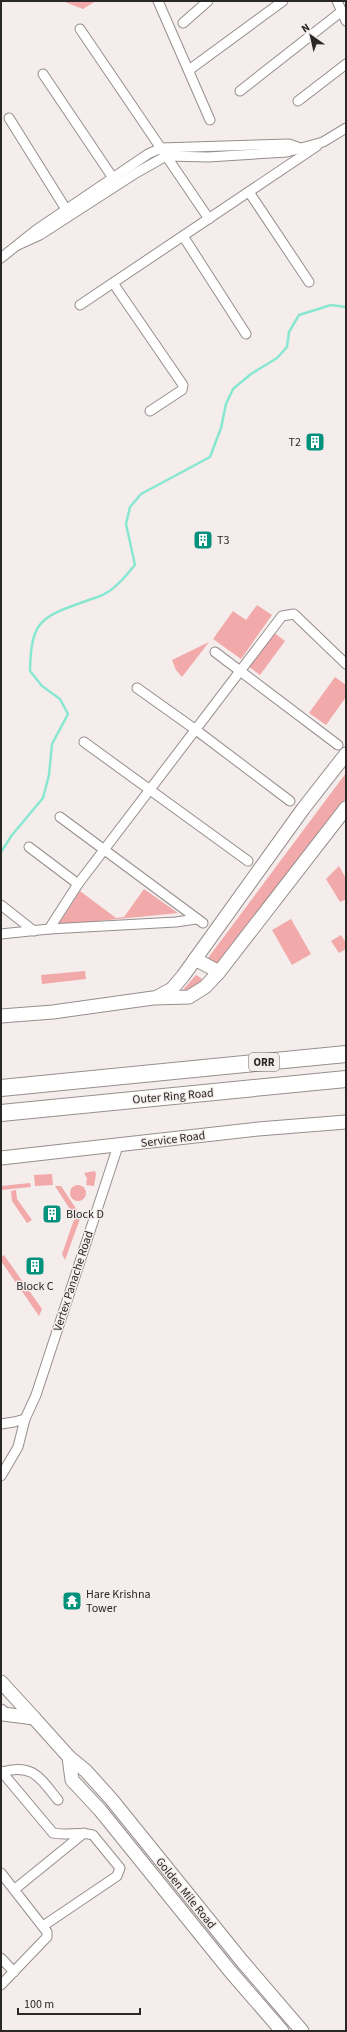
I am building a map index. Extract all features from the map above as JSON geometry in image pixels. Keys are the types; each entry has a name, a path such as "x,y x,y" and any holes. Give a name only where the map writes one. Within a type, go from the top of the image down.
{"highway":[{"name":"Outer Ring Road","path":"1,1088 346,1054"},
{"name":"Outer Ring Road","path":"1,1113 346,1079"}],"main road":[{"path":"153,998 172,989 195,959 299,815 342,750"},
{"path":"1,1016 52,1012 153,998 189,997 205,987 219,972 346,808"},
{"path":"195,959 219,972"},
{"name":"Service Road","path":"1,1158 346,1122"},
{"name":"Golden Mile Road","path":"1,1682 69,1757 86,1771 112,1800 242,1961 302,2031"},
{"path":"1,1712 3,1714 34,1718"},
{"name":"Golden Mile Road","path":"69,1757 72,1780 100,1810 225,1964 282,2031"}],"street":[{"path":"158,1 210,120"},
{"path":"183,23 208,1"},
{"path":"189,70 283,1"},
{"path":"337,1 346,21"},
{"path":"240,91 342,11"},
{"path":"80,29 209,219"},
{"path":"298,101 346,64"},
{"path":"43,74 113,178"},
{"path":"9,118 68,212"},
{"path":"80,304 346,128"},
{"path":"1,258 18,245 40,235 113,178 148,154 163,152 208,157 287,152 324,142"},
{"path":"68,212 136,173 163,152"},
{"path":"249,192 309,282"},
{"path":"183,236 246,334"},
{"path":"113,283 183,385 182,390 150,411"},
{"path":"49,929 78,884 282,616 294,614 346,664"},
{"path":"215,652 342,750"},
{"path":"137,688 196,730 290,801"},
{"path":"84,742 248,862"},
{"path":"1,934 49,929 200,921 60,816"},
{"path":"29,847 78,884"},
{"path":"1,905 34,930"},
{"name":"Vertex Panache Road","path":"1,1476 18,1446 25,1418 36,1395 118,1146"},
{"path":"1,1424 25,1418"},
{"path":"44,1926 119,1872 118,1864 93,1835 84,1833 61,1835 53,1833 1,1772 16,1768 30,1770 40,1778 58,1800"},
{"path":"15,1889 84,1833"},
{"path":"1,1873 44,1926 47,1932 47,1937 1,1985"},
{"path":"1,1958 14,1972"}],"shaded area":[{"path":"62,1 96,1 83,9"},
{"path":"257,605 272,615 241,659 213,639 233,611 246,620"},
{"path":"273,632 285,641 260,675 248,666"},
{"path":"209,642 182,677 176,670 172,660"},
{"path":"335,677 346,685 346,697 326,725 309,713"},
{"path":"346,773 346,798 221,965 211,964 208,958"},
{"path":"339,866 346,879 346,899 340,902 326,879"},
{"path":"144,889 178,913 58,925 80,891 116,918 124,917"},
{"path":"291,919 311,954 292,965 272,930"},
{"path":"341,935 346,943 346,949 339,953 331,941"},
{"path":"85,971 86,979 42,984 41,975"},
{"path":"196,975 201,978 203,983 181,992"},
{"path":"95,1171 94,1186 86,1185 87,1178 84,1173"},
{"path":"52,1174 53,1185 35,1186 34,1175"},
{"path":"30,1183 31,1187 1,1190 1,1186"},
{"path":"78,1185 84,1187 86,1193 84,1199 78,1201 72,1199 70,1193 72,1187"},
{"path":"55,1186 61,1186 81,1216 65,1260 62,1254 75,1217"},
{"path":"16,1190 17,1199 32,1220 27,1223 12,1201 11,1191"},
{"path":"4,1255 42,1309 39,1316 1,1261 1,1257"}],"waterway":[{"path":"1,852 12,835 43,798 49,775 52,744 68,714 60,699 42,686 30,671 31,654 36,631 42,623 58,612 101,596 110,591 135,565 126,524 130,507 141,494 210,457 221,428 226,404 233,389 251,374 277,358 287,347 289,332 299,315 331,305 346,307"}],"place":[{"name":"T2","path":"315,442"},
{"name":"T3","path":"203,540"},
{"name":"Block D","path":"52,1214"},
{"name":"Block C","path":"35,1266"},
{"name":"Hare Krishna Tower","path":"72,1601"}]}
